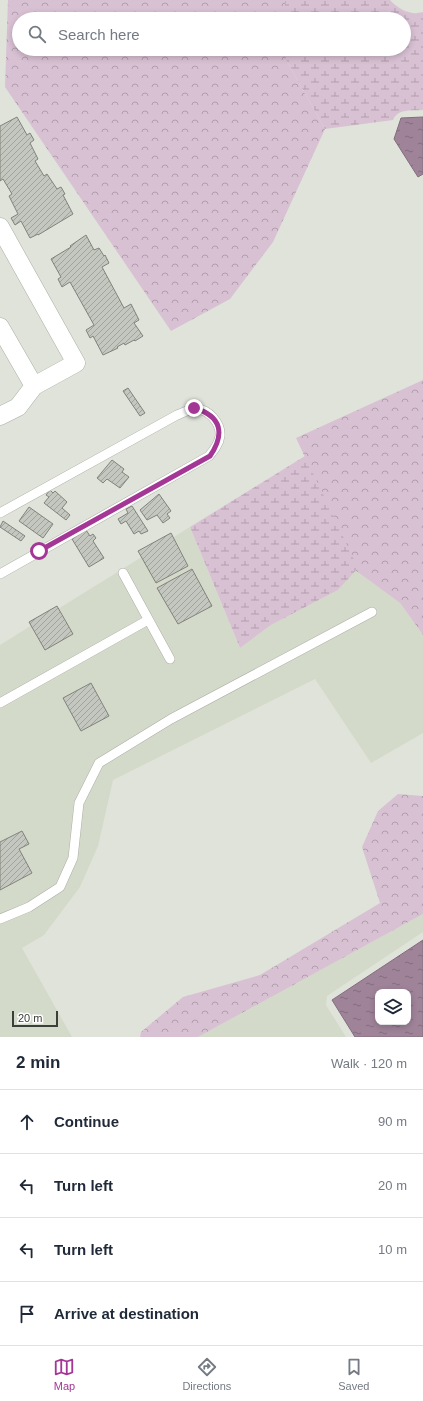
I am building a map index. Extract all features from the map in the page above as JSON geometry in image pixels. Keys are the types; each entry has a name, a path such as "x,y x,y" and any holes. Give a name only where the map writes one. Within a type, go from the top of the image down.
{"street":[{"path":"0,227 76,363 34,386 18,407 0,416"},
{"path":"0,327 34,386"}],"lane":[{"path":"0,513 177,415 194,408 208,412 216,422 220,435 217,445 210,456 0,574"},
{"path":"123,574 170,659"},
{"path":"0,919 29,907 60,886 73,858 79,804 99,763 171,719 372,612"},
{"path":"0,703 148,620"}],"shaded area":[{"path":"190,527 240,648 271,625 338,590 355,570 400,603 423,635 423,733 371,763 315,679 113,780 98,846 80,887 44,935 22,948 72,1037 0,1037 0,645"},
{"path":"423,914 423,932 327,996 326,1005 346,1037 198,1037"}],"green space":[{"path":"8,0 285,0 285,12 12,12 12,56 285,56 325,129 273,242 230,299 171,331 5,87"},
{"path":"285,0 390,0 397,6 409,12 285,12"},
{"path":"411,12 423,12 423,110 410,110 402,112 395,116 393,120 325,129 285,56 411,56"},
{"path":"423,380 423,635 400,603 355,570 357,568 296,438"},
{"path":"305,456 358,568 338,590 271,625 240,648 190,527"},
{"path":"398,794 423,796 423,914 198,1037 140,1037 141,1032 183,997 260,975 380,903 362,847 378,811"}],"water":[{"path":"423,117 423,174 418,177 394,139 401,118"},
{"path":"423,940 423,1037 355,1037 332,1000"}],"building":[{"path":"17,117 27,135 30,133 34,140 30,143 38,159 35,161 44,176 47,174 57,189 61,187 65,194 63,195 73,214 38,235 30,238 21,221 15,225 11,218 18,214 9,196 12,194 3,179 0,181 0,126"},
{"path":"86,235 94,250 99,248 104,256 105,255 109,263 102,267 124,308 131,304 139,320 134,323 143,336 125,345 124,343 117,347 118,348 103,355 93,336 90,338 86,330 94,325 70,282 62,287 58,279 61,277 51,259 71,247 70,246"},
{"path":"128,388 145,413 140,416 123,391"},
{"path":"112,460 124,469 122,472 129,477 120,488 107,479 103,483 97,478"},
{"path":"50,490 53,493 55,491 67,502 62,508 70,515 66,520 44,503 49,497 46,495"},
{"path":"159,494 171,511 167,514 170,518 163,523 157,515 147,520 140,510"},
{"path":"132,506 148,531 141,534 139,531 134,534 126,521 121,524 118,519 128,513 126,509"},
{"path":"29,507 53,524 43,538 19,521"},
{"path":"3,521 25,536 21,541 0,527"},
{"path":"86,530 90,536 93,534 96,538 93,541 104,558 89,567 72,539"},
{"path":"171,533 188,566 156,583 138,551"},
{"path":"192,569 212,606 178,624 157,588"},
{"path":"57,606 73,634 45,650 29,622"},
{"path":"91,683 109,716 81,731 63,698"},
{"path":"22,831 29,844 19,849 32,873 0,890 0,842"}],"route":[{"path":"39,551 210,456 217,445 220,435 216,422 208,412 194,408"}]}
